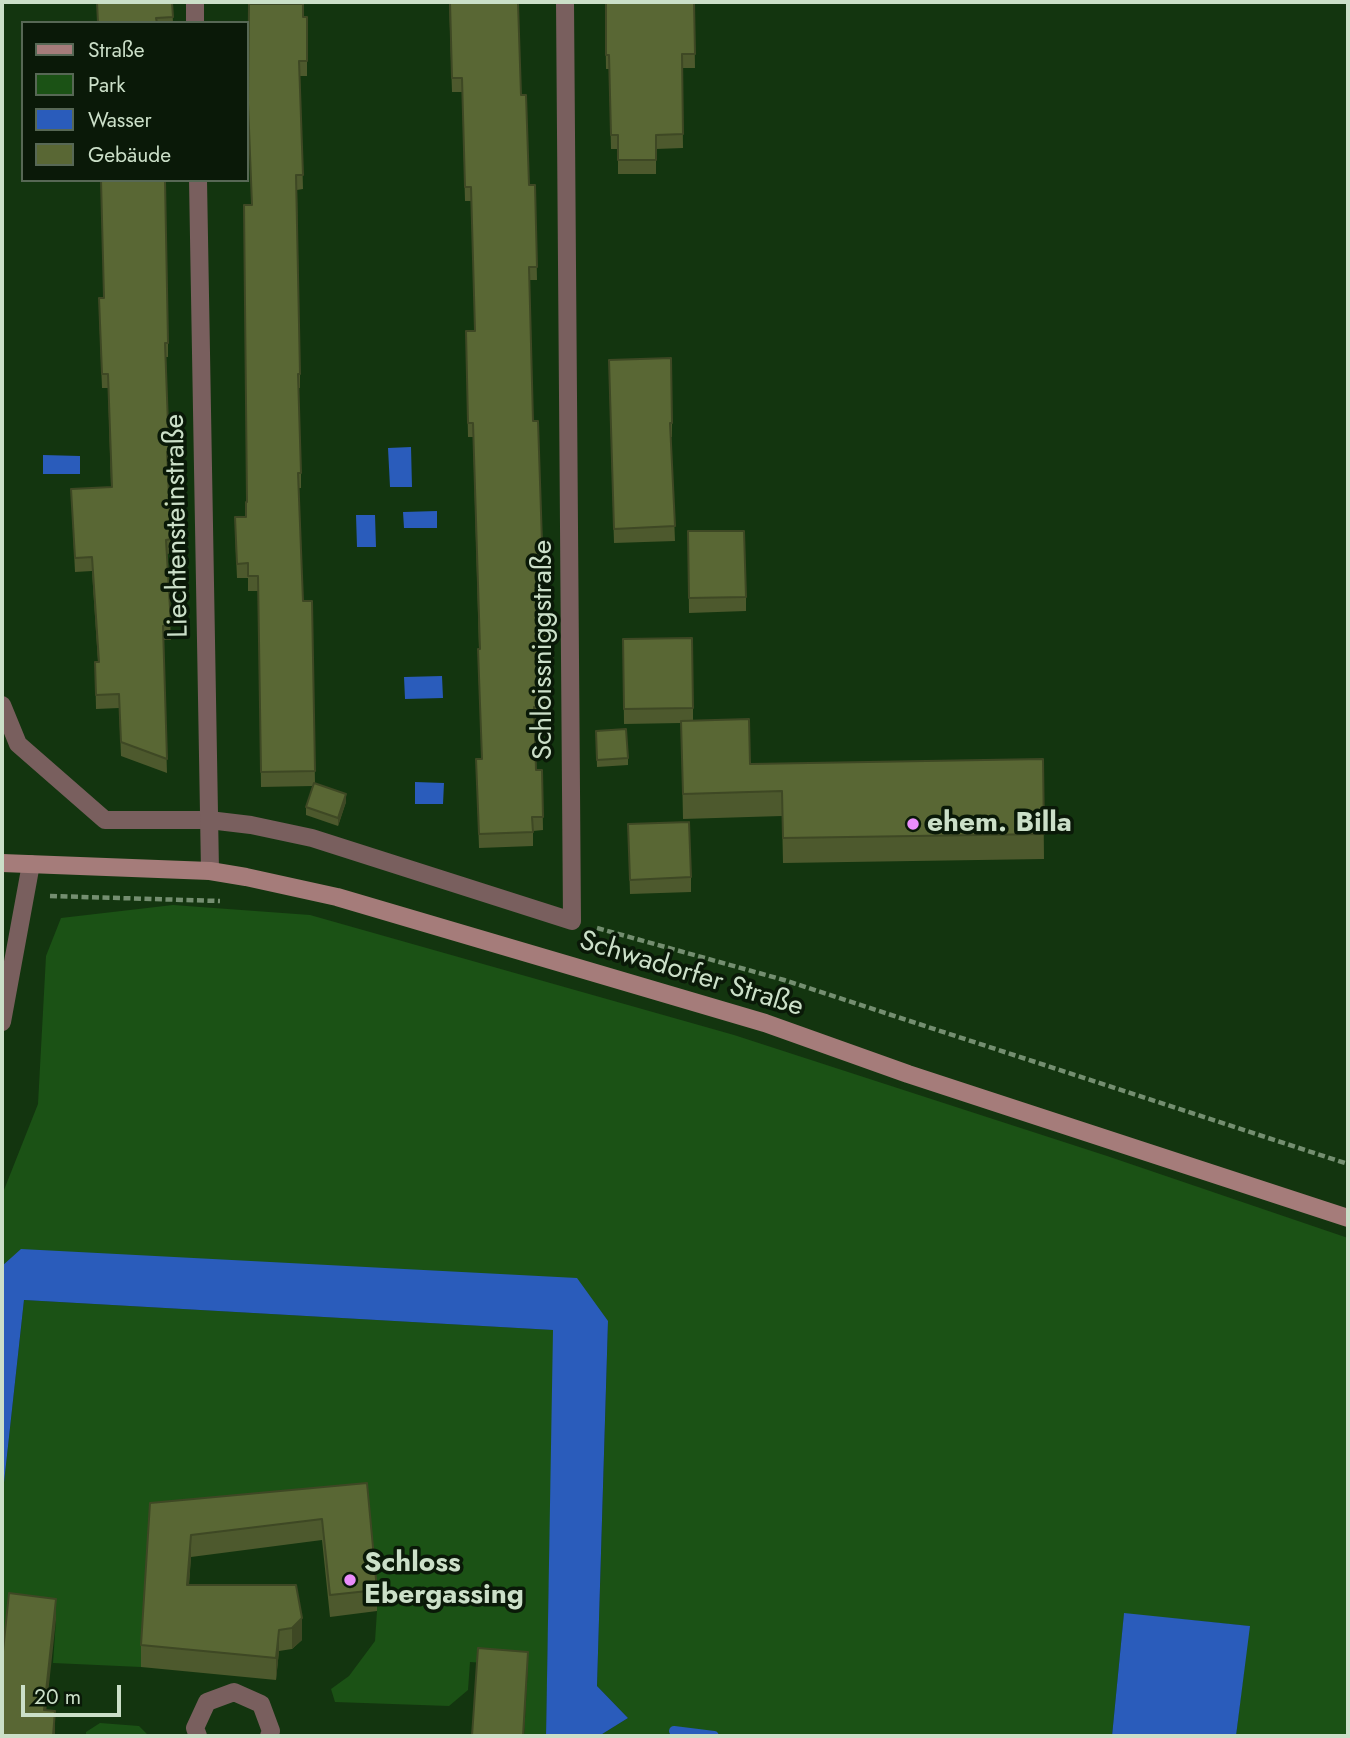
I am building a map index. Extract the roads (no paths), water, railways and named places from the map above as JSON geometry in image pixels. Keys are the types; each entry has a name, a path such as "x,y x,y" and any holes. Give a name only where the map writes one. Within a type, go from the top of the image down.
{"main road":[{"name":"Schwadorfer Straße","path":"2,863 210,871 337,897 765,1023 921,1078 1348,1218"}],"street":[{"path":"195,2 195,21"},
{"name":"Schloissniggstraße","path":"209,820 251,825 312,838 572,921 565,2"},
{"name":"Liechtensteinstraße","path":"198,182 210,871"},
{"path":"2,705 18,744 105,820 209,820"},
{"path":"2,1022 31,864"},
{"path":"198,1736 195,1728 207,1702 234,1692 261,1704 271,1731 269,1736"}],"water":[{"path":"411,447 412,487 390,487 388,448"},
{"path":"43,455 80,456 80,474 43,474"},
{"path":"437,511 437,528 404,528 403,512"},
{"path":"356,515 375,515 376,547 357,547"},
{"path":"442,676 443,698 405,699 404,677"},
{"path":"415,782 444,783 443,804 415,804"},
{"path":"21,1249 577,1278 608,1321 597,1686 628,1718 599,1736 546,1736 553,1330 24,1300 2,1501 2,1266"},
{"path":"1124,1613 1250,1626 1236,1736 1112,1736"}],"waterway":[{"path":"674,1731 714,1736"}],"place":[{"name":"ehem. Billa","path":"913,824"},
{"name":"Schloss Ebergassing","path":"350,1580"}]}
